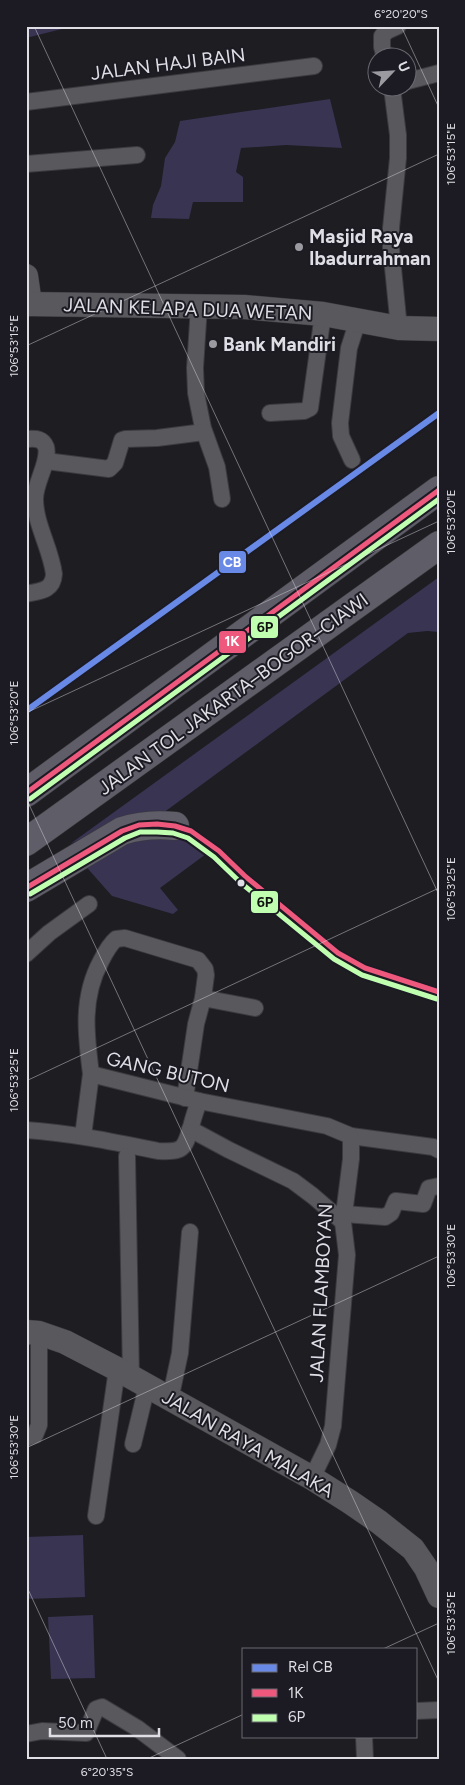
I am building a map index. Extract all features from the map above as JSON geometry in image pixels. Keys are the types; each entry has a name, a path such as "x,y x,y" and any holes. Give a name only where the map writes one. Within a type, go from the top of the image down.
{"highway":[{"path":"26,793 439,490"},
{"name":"JALAN TOL JAKARTA–BOGOR–CIAWI","path":"26,842 439,545"},
{"path":"26,888 122,831 139,825 175,826"}],"street":[{"path":"382,48 382,36 387,31 398,26"},
{"name":"JALAN HAJI BAIN","path":"26,102 314,66"},
{"path":"418,79 439,73"},
{"path":"393,98 398,135 398,158 391,228 391,248 399,328"},
{"path":"26,164 137,155"},
{"path":"26,276 28,304"},
{"name":"JALAN KELAPA DUA WETAN","path":"28,304 273,309 323,314 399,328 439,329"},
{"path":"199,306 195,381 203,430 217,467 222,499"},
{"path":"270,413 304,411 310,408 323,314"},
{"path":"352,460 341,436 340,422 349,348 358,320"},
{"path":"46,461 109,469 115,463 122,440 124,439 157,438 203,430"},
{"path":"26,439 42,440 46,449 46,461 35,492 31,511 53,567 54,580 45,590 26,594"},
{"path":"26,954 48,933 89,904"},
{"path":"26,1130 83,1136 158,1151 171,1152 184,1147 188,1141 190,1128 196,1024 206,975 205,969 198,960 125,938 116,939 106,952 94,974 88,991 87,1023 91,1074"},
{"path":"202,998 255,1008"},
{"name":"GANG BUTON","path":"83,1136 91,1074 192,1099 327,1126 351,1136 433,1147 439,1150"},
{"path":"190,1128 229,1150 293,1181 343,1218 384,1218 391,1213 396,1201 423,1204 429,1188 439,1186"},
{"name":"JALAN FLAMBOYAN","path":"312,1478 328,1445 333,1426 346,1254 343,1218 350,1169 351,1136"},
{"path":"127,1156 132,1444"},
{"path":"170,1400 180,1353 190,1232"},
{"path":"26,1438 35,1435 39,1425 32,1332"},
{"name":"JALAN RAYA MALAKA","path":"32,1332 65,1342 132,1377 312,1478 365,1512 398,1536 432,1567 439,1596"},
{"path":"96,1516 132,1377"},
{"path":"26,1734 42,1731 86,1733 96,1709 102,1707 137,1728 178,1759"},
{"path":"418,1711 439,1710"},
{"path":"364,1738 365,1759"}],"shaded area":[{"path":"26,26 74,26 26,38"},
{"path":"330,99 342,148 286,145 241,148 236,172 243,177 243,202 193,202 189,219 151,218 153,205 161,186 165,158 175,142 180,121"},
{"path":"439,577 439,632 408,633 159,816 107,827 70,844"},
{"path":"165,834 187,839 206,854 160,888 178,910 173,914 112,896 82,862 131,836"},
{"path":"83,1535 85,1597 26,1599 26,1537"},
{"path":"93,1615 95,1678 51,1679 48,1617"}],"rail line":[{"name":"CB","path":"26,711 439,413"}],"transit line":[{"name":"1K","path":"26,793 439,490"},
{"name":"6P","path":"30,799 439,499"},
{"name":"1K","path":"26,888 122,831 139,825 175,826 191,831 219,851 246,877 338,953 365,968 439,992"},
{"name":"6P","path":"30,894 125,838 140,832 173,833 188,838 214,857 241,883 334,959 362,975 437,999"}],"place":[{"name":"Masjid Raya Ibadurrahman","path":"299,247"},
{"name":"Bank Mandiri","path":"213,344"}]}
